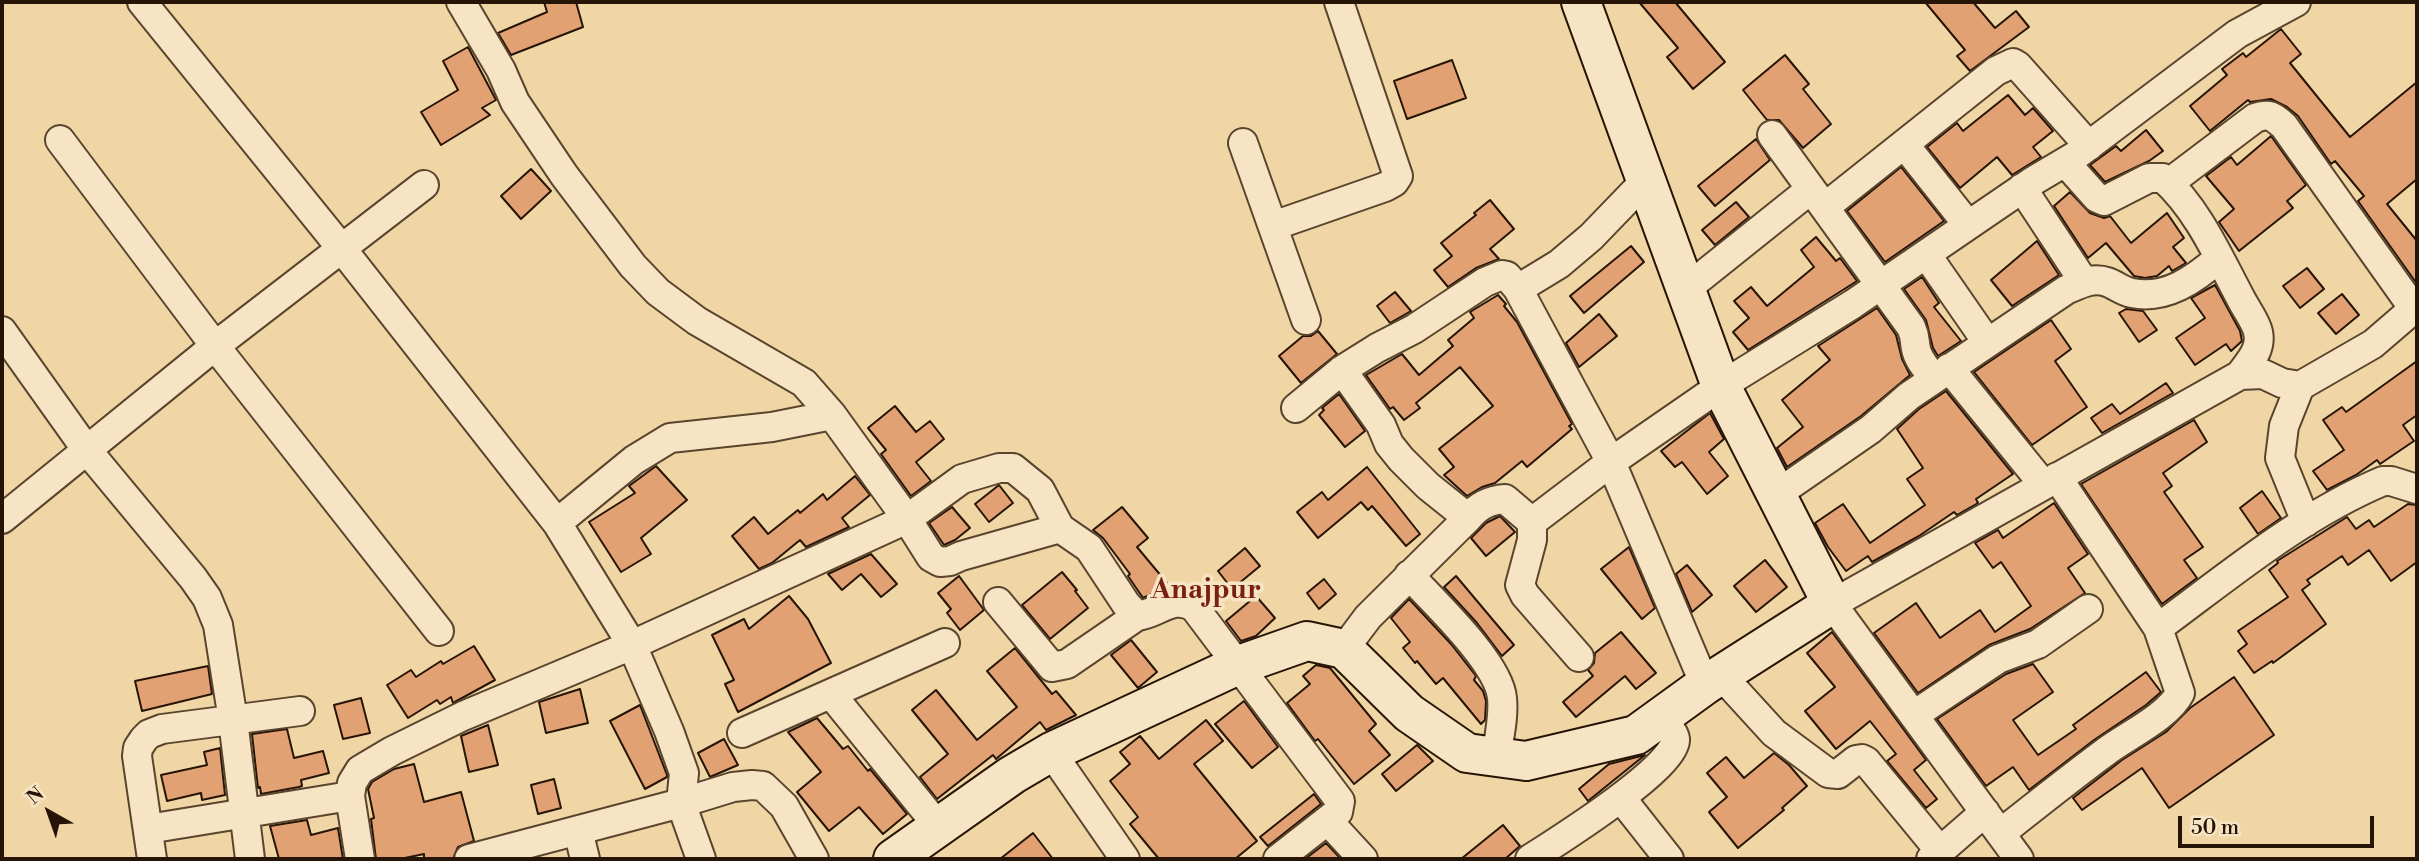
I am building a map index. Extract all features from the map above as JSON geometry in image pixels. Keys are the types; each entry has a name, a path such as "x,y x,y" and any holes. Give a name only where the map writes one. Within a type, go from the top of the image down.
{"main road":[{"path":"892,859 1051,752 1236,666 1307,641 1344,649 1409,713 1468,752 1526,761 1636,734 1713,680 1832,604 1721,386 1581,2"}],"street":[{"path":"142,2 342,249 557,523 632,645 669,731 684,773 681,803 701,859"},
{"path":"461,2 501,70 516,102 564,175 633,266 658,292 697,321 818,399 907,519 931,556 940,562 950,561 1060,528"},
{"path":"1273,226 1385,187 1398,176 1339,2"},
{"path":"1532,522 1611,462 1721,386 1785,348 2089,146 2237,34 2297,2"},
{"path":"1686,289 1818,198 1904,144 1996,71 2012,63 2018,66 2089,146"},
{"path":"2169,183 2255,118 2265,114 2272,115 2284,126 2416,308 2373,344 2300,386 2284,426 2280,458 2306,522"},
{"path":"1296,408 1342,370 1377,348 1414,329 1485,282 1502,275 1507,276 1518,289 1611,462 1713,680 1774,733 1828,773 1838,774 1856,760 1866,761 1936,855 2104,753 2175,701 2180,692 2158,628 2050,481 1942,374 1919,358 1915,348 1917,339 1911,327 1772,135"},
{"path":"60,140 215,346 439,631"},
{"path":"1243,143 1306,320"},
{"path":"1904,144 1968,225"},
{"path":"2019,859 1832,604 2239,375 2258,349 2258,331 2219,258 2169,183 2163,178 2149,178 2104,201 2096,198 2065,162"},
{"path":"1518,289 1559,264 1591,237 1646,180"},
{"path":"2,519 215,346 424,185"},
{"path":"2022,188 2084,282"},
{"path":"1926,254 1987,342"},
{"path":"1777,494 1871,429 1909,396 2066,290 2096,280 2134,294 2151,294 2186,284 2219,258"},
{"path":"2,331 86,449 207,598 218,625 250,859"},
{"path":"1342,370 1381,425 1389,444 1428,485 1468,518"},
{"path":"2239,375 2263,374 2282,383 2300,386"},
{"path":"557,523 634,460 670,438 772,427 818,399"},
{"path":"360,859 350,796 352,783 360,770 463,716 632,645 907,519 962,479 999,468 1013,468 1040,490 1060,528 1089,548 1126,604 1138,616"},
{"path":"2158,628 2286,533 2331,506 2383,481 2417,489"},
{"path":"1344,649 1368,617 1474,511 1492,499 1505,499 1532,522 1532,540 1520,585 1525,595 1579,657"},
{"path":"1409,575 1477,650 1497,677 1502,697 1496,757"},
{"path":"998,602 1052,667 1059,668 1138,616 1172,602 1186,603 1194,607 1236,666 1338,795 1341,806 1338,812 1278,859"},
{"path":"1914,715 1998,659 2038,644 2088,609"},
{"path":"742,733 945,643"},
{"path":"831,694 938,826"},
{"path":"152,859 137,756 138,748 149,734 162,729 300,711"},
{"path":"1530,859 1622,798 1672,753 1676,741 1673,733 1660,718"},
{"path":"1051,752 1125,859"},
{"path":"470,859 733,787 763,786 784,806 814,859"},
{"path":"148,829 350,796"},
{"path":"1622,798 1670,859"},
{"path":"1328,821 1363,859"},
{"path":"578,830 585,859"}],"building":[{"path":"544,2 576,2 583,27 511,55 498,33 547,12"},
{"path":"1639,2 1675,2 1725,62 1693,89 1667,57 1678,48"},
{"path":"1925,2 1973,2 1995,28 2016,11 2029,27 1970,71 1957,56 1965,50"},
{"path":"2281,29 2301,54 2290,63 2350,137 2417,82 2417,179 2387,204 2417,241 2417,284 2358,201 2364,196 2335,161 2331,164 2298,116 2287,107 2271,99 2248,100 2210,131 2190,106 2227,75 2222,69 2243,53 2246,57"},
{"path":"468,47 496,100 482,108 490,115 441,145 421,112 458,90 443,61"},
{"path":"1785,55 1809,84 1803,89 1831,124 1803,148 1779,120 1767,120 1743,90"},
{"path":"1452,60 1466,98 1407,119 1394,81"},
{"path":"2008,95 2025,115 2033,108 2053,131 2033,147 2041,157 2012,175 1997,157 1960,188 1927,147 1957,123 1963,131"},
{"path":"2146,130 2163,151 2149,161 2105,182 2090,165 2116,146 2121,151"},
{"path":"2271,136 2306,185 2287,201 2293,208 2239,251 2219,222 2234,209 2206,176 2231,157 2237,165"},
{"path":"1756,139 1770,160 1715,206 1698,186"},
{"path":"1901,167 1944,221 1885,262 1847,211"},
{"path":"531,169 551,191 521,219 501,196"},
{"path":"2070,192 2090,213 2104,218 2110,216 2131,243 2167,213 2184,238 2173,247 2186,263 2172,271 2169,266 2157,276 2145,278 2134,276 2106,243 2088,258 2054,206"},
{"path":"1490,200 1514,229 1490,249 1499,259 1476,268 1448,287 1434,270 1452,256 1441,243"},
{"path":"1736,202 1749,217 1715,245 1702,230"},
{"path":"1816,237 1836,261 1840,258 1857,281 1748,350 1733,332 1749,318 1734,301 1751,287 1767,306 1814,267 1801,250"},
{"path":"2037,241 2059,275 2012,306 1991,280"},
{"path":"1631,246 1644,262 1584,313 1570,296"},
{"path":"2307,268 2324,289 2300,308 2283,286"},
{"path":"1922,277 1939,303 1934,307 1961,341 1938,356 1933,348 1926,320 1904,289"},
{"path":"2215,285 2240,331 2242,341 2231,351 2226,344 2195,365 2176,338 2205,318 2191,298"},
{"path":"1395,292 1411,311 1390,323 1377,306"},
{"path":"2342,294 2359,315 2336,334 2318,313"},
{"path":"1498,295 1517,322 1572,424 1569,426 1572,429 1527,467 1522,461 1495,483 1467,496 1444,475 1454,467 1439,449 1493,406 1460,367 1416,403 1420,408 1404,420 1393,407 1390,409 1366,375 1402,354 1419,375 1453,346 1448,340 1474,318 1470,312"},
{"path":"1877,308 1896,335 1902,359 1910,375 1861,416 1787,467 1777,448 1803,427 1782,400 1830,360 1818,346"},
{"path":"2126,309 2143,311 2157,330 2139,342 2119,313"},
{"path":"1599,314 1617,336 1579,367 1566,343"},
{"path":"2051,320 2071,349 2055,361 2087,407 2032,445 1974,372"},
{"path":"1318,331 1337,354 1301,383 1279,356 1303,336 1311,336"},
{"path":"2417,361 2417,415 2403,425 2414,441 2380,464 2377,460 2327,490 2313,471 2344,450 2323,420 2342,407 2346,412"},
{"path":"2166,383 2173,393 2102,433 2091,418 2112,404 2120,414"},
{"path":"1946,391 2013,474 1976,499 1978,503 1957,515 1954,512 1919,536 1872,562 1868,556 1846,571 1828,547 1815,523 1843,504 1870,543 1925,505 1907,479 1923,468 1897,429 1919,409"},
{"path":"1339,394 1365,431 1345,447 1319,415 1324,410 1322,408"},
{"path":"895,406 916,432 930,421 944,439 916,462 931,481 911,496 881,454 886,450 868,428"},
{"path":"1710,413 1724,439 1709,452 1728,476 1707,494 1682,462 1675,467 1661,451"},
{"path":"2194,420 2207,442 2163,473 2172,486 2164,492 2203,547 2184,560 2197,578 2162,604 2081,484"},
{"path":"656,466 687,500 641,538 651,554 621,572 589,522 635,493 629,486"},
{"path":"1367,467 1420,534 1406,546 1372,506 1368,510 1361,502 1318,538 1297,512 1322,492 1328,500"},
{"path":"855,476 870,495 842,518 849,527 806,547 800,540 772,563 759,569 732,536 754,517 768,534 823,494 827,500"},
{"path":"999,485 1013,503 989,522 975,504"},
{"path":"2262,491 2281,518 2258,534 2240,508"},
{"path":"2054,503 2088,554 2068,568 2085,593 2030,629 1989,645 1918,693 1874,633 1916,603 1940,638 1980,610 1995,632 2031,606 2001,562 1993,568 1975,543 1998,530 2003,538"},
{"path":"2408,504 2417,505 2417,562 2391,581 2369,550 2348,565 2342,556 2307,580 2310,584 2302,590 2326,624 2273,663 2272,661 2254,673 2238,651 2247,644 2238,631 2288,597 2269,570 2277,561 2347,517 2356,529 2369,520 2374,527"},
{"path":"952,507 970,528 944,545 929,523"},
{"path":"1122,507 1148,538 1137,547 1167,583 1143,598 1128,576 1130,574 1103,538 1093,530"},
{"path":"1500,516 1515,532 1486,556 1471,538 1486,523"},
{"path":"1629,547 1655,608 1642,619 1601,569"},
{"path":"1245,548 1260,566 1232,589 1218,571"},
{"path":"871,554 897,584 881,597 861,574 842,590 828,574"},
{"path":"1765,560 1787,587 1756,612 1734,586"},
{"path":"1687,565 1712,595 1692,612 1676,574"},
{"path":"1062,572 1088,608 1050,639 1022,605"},
{"path":"959,576 984,610 960,630 947,613 951,609 938,593"},
{"path":"1456,576 1514,645 1502,656 1444,587"},
{"path":"1324,579 1336,594 1319,609 1307,593"},
{"path":"789,596 808,619 831,663 738,712 725,684 734,680 712,635 744,619 749,629"},
{"path":"1256,596 1275,618 1256,636 1241,641 1226,621"},
{"path":"1409,599 1451,644 1476,676 1474,680 1483,691 1486,701 1485,720 1481,724 1443,678 1436,684 1403,648 1410,642 1391,618"},
{"path":"1621,632 1656,673 1636,689 1625,676 1576,717 1563,702 1593,676 1588,670 1594,663 1595,653"},
{"path":"1832,632 1926,760 1914,770 1937,799 1926,808 1887,761 1896,754 1870,721 1836,749 1805,711 1835,687 1807,653"},
{"path":"1131,640 1157,672 1138,688 1111,655"},
{"path":"474,646 495,680 453,703 451,697 440,704 437,700 408,718 387,685 411,670 416,677 441,661 443,664"},
{"path":"1015,648 1052,694 1056,691 1076,715 1046,730 1040,722 996,759 993,755 937,799 920,777 948,754 912,710 936,690 977,740 1017,707 987,671"},
{"path":"2033,664 2053,692 2013,720 2038,755 2076,729 2073,725 2146,672 2161,692 2029,790 2013,767 1986,786 1937,719 2006,674"},
{"path":"1316,665 1330,668 1376,724 1369,731 1390,755 1354,784 1318,739 1315,741 1287,703 1310,684 1303,676"},
{"path":"208,666 212,694 142,711 135,681"},
{"path":"2234,677 2274,735 2169,808 2142,768 2082,810 2073,798 2122,760 2166,732 2190,708"},
{"path":"580,689 588,723 546,733 539,702"},
{"path":"361,698 370,733 343,739 334,705"},
{"path":"1244,701 1278,747 1252,768 1215,724"},
{"path":"640,705 667,775 645,789 610,721"},
{"path":"817,718 843,749 848,746 868,771 870,769 907,814 883,834 859,807 829,831 797,792 821,772 788,732"},
{"path":"1206,720 1223,741 1194,764 1257,841 1235,859 1159,859 1130,824 1138,817 1110,781 1130,764 1120,752 1140,736 1159,759"},
{"path":"488,725 498,765 469,772 461,736"},
{"path":"287,729 294,758 323,751 329,773 301,780 302,786 299,787 261,794 252,734"},
{"path":"724,739 738,765 710,777 698,753"},
{"path":"1417,745 1433,761 1396,791 1382,774"},
{"path":"220,748 225,795 202,800 201,793 167,801 161,775 207,765 204,752"},
{"path":"1774,753 1789,765 1807,786 1782,808 1784,810 1738,848 1709,812 1727,797 1707,773 1726,757 1744,778"},
{"path":"1645,755 1588,801 1579,789 1609,764"},
{"path":"414,764 424,802 461,792 474,841 458,847 453,859 424,859 424,854 400,859 376,859 371,819 374,818 368,789 372,782 394,769"},
{"path":"554,779 561,808 538,814 531,785"},
{"path":"1314,794 1321,804 1268,846 1260,837"},
{"path":"307,820 311,835 338,828 343,859 279,859 270,826"},
{"path":"1503,825 1520,846 1505,859 1461,859"},
{"path":"1033,833 1053,859 1000,859"},
{"path":"1326,843 1341,859 1305,859"}],"district":[{"name":"Anajpur","path":"1206,591"}]}
